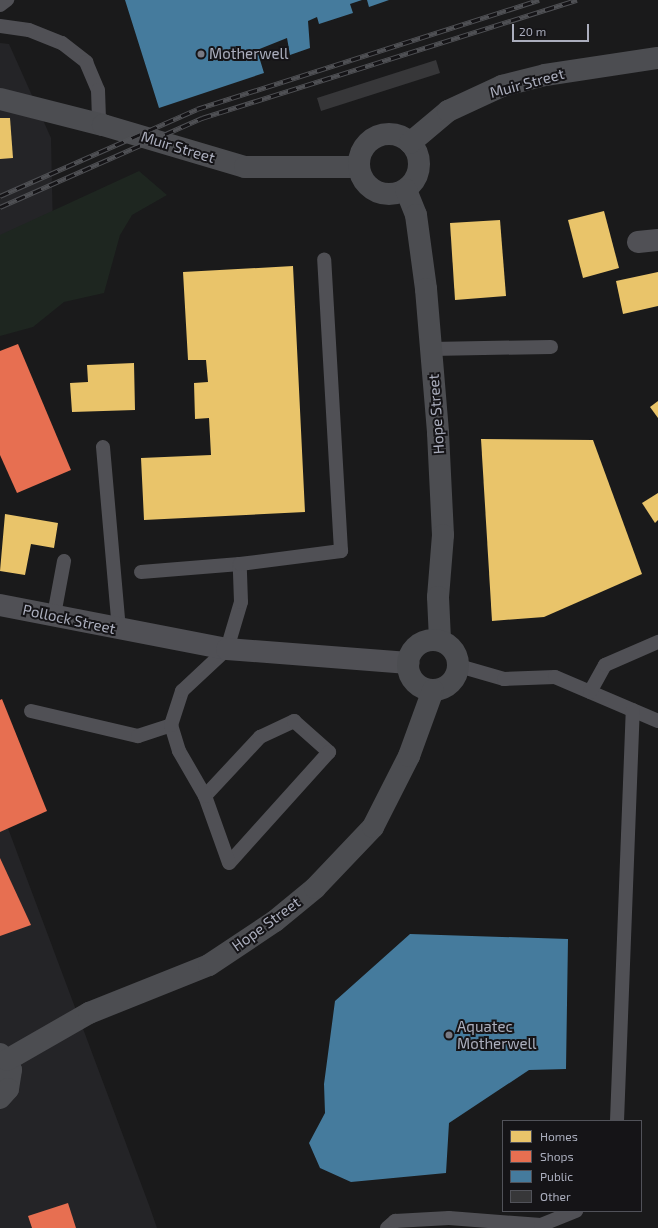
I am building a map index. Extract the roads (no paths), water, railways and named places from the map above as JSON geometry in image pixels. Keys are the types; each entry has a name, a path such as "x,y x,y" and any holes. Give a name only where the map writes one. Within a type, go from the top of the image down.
{"main road":[{"name":"Muir Street","path":"410,143 448,111 502,86 545,74 658,58"},
{"name":"Muir Street","path":"0,99 101,124 245,167 359,167"},
{"path":"398,135 410,143 419,158 419,168 406,190 380,193 367,185 359,167 363,148 377,136 398,135"},
{"name":"Hope Street","path":"406,190 416,215 431,349 443,535 438,598 440,640"},
{"path":"440,640 456,653 459,666 448,686 434,690 413,680 408,664 418,645 440,640"},
{"name":"Hope Street","path":"3,1057 89,1013 209,965 275,921 315,888 373,827 409,756 434,690"},
{"path":"0,1098 11,1080 3,1057"}],"street":[{"name":"Pollock Street","path":"0,605 227,649 408,664"}],"lane":[{"path":"0,5 8,0"},
{"path":"0,26 29,30 62,43 86,62 98,90 101,124"},
{"path":"141,572 240,564 341,551 324,259"},
{"path":"431,349 552,347"},
{"path":"103,447 128,631"},
{"path":"54,615 64,561"},
{"path":"205,796 260,737 294,721 329,752 229,863 205,796 179,751 171,725 182,690 227,649 241,602 240,564"},
{"path":"590,692 605,665 658,642"},
{"path":"459,666 504,679 555,677 658,720"},
{"path":"617,1120 632,710"},
{"path":"31,711 138,736 171,725"},
{"path":"387,1228 395,1221 449,1218 541,1225 574,1212"}],"railway":[{"path":"0,196 197,109 539,0"},
{"path":"0,207 202,118 577,0"}],"place":[{"name":"Motherwell","path":"201,54"},
{"name":"Aquatec Motherwell","path":"449,1035"}]}
